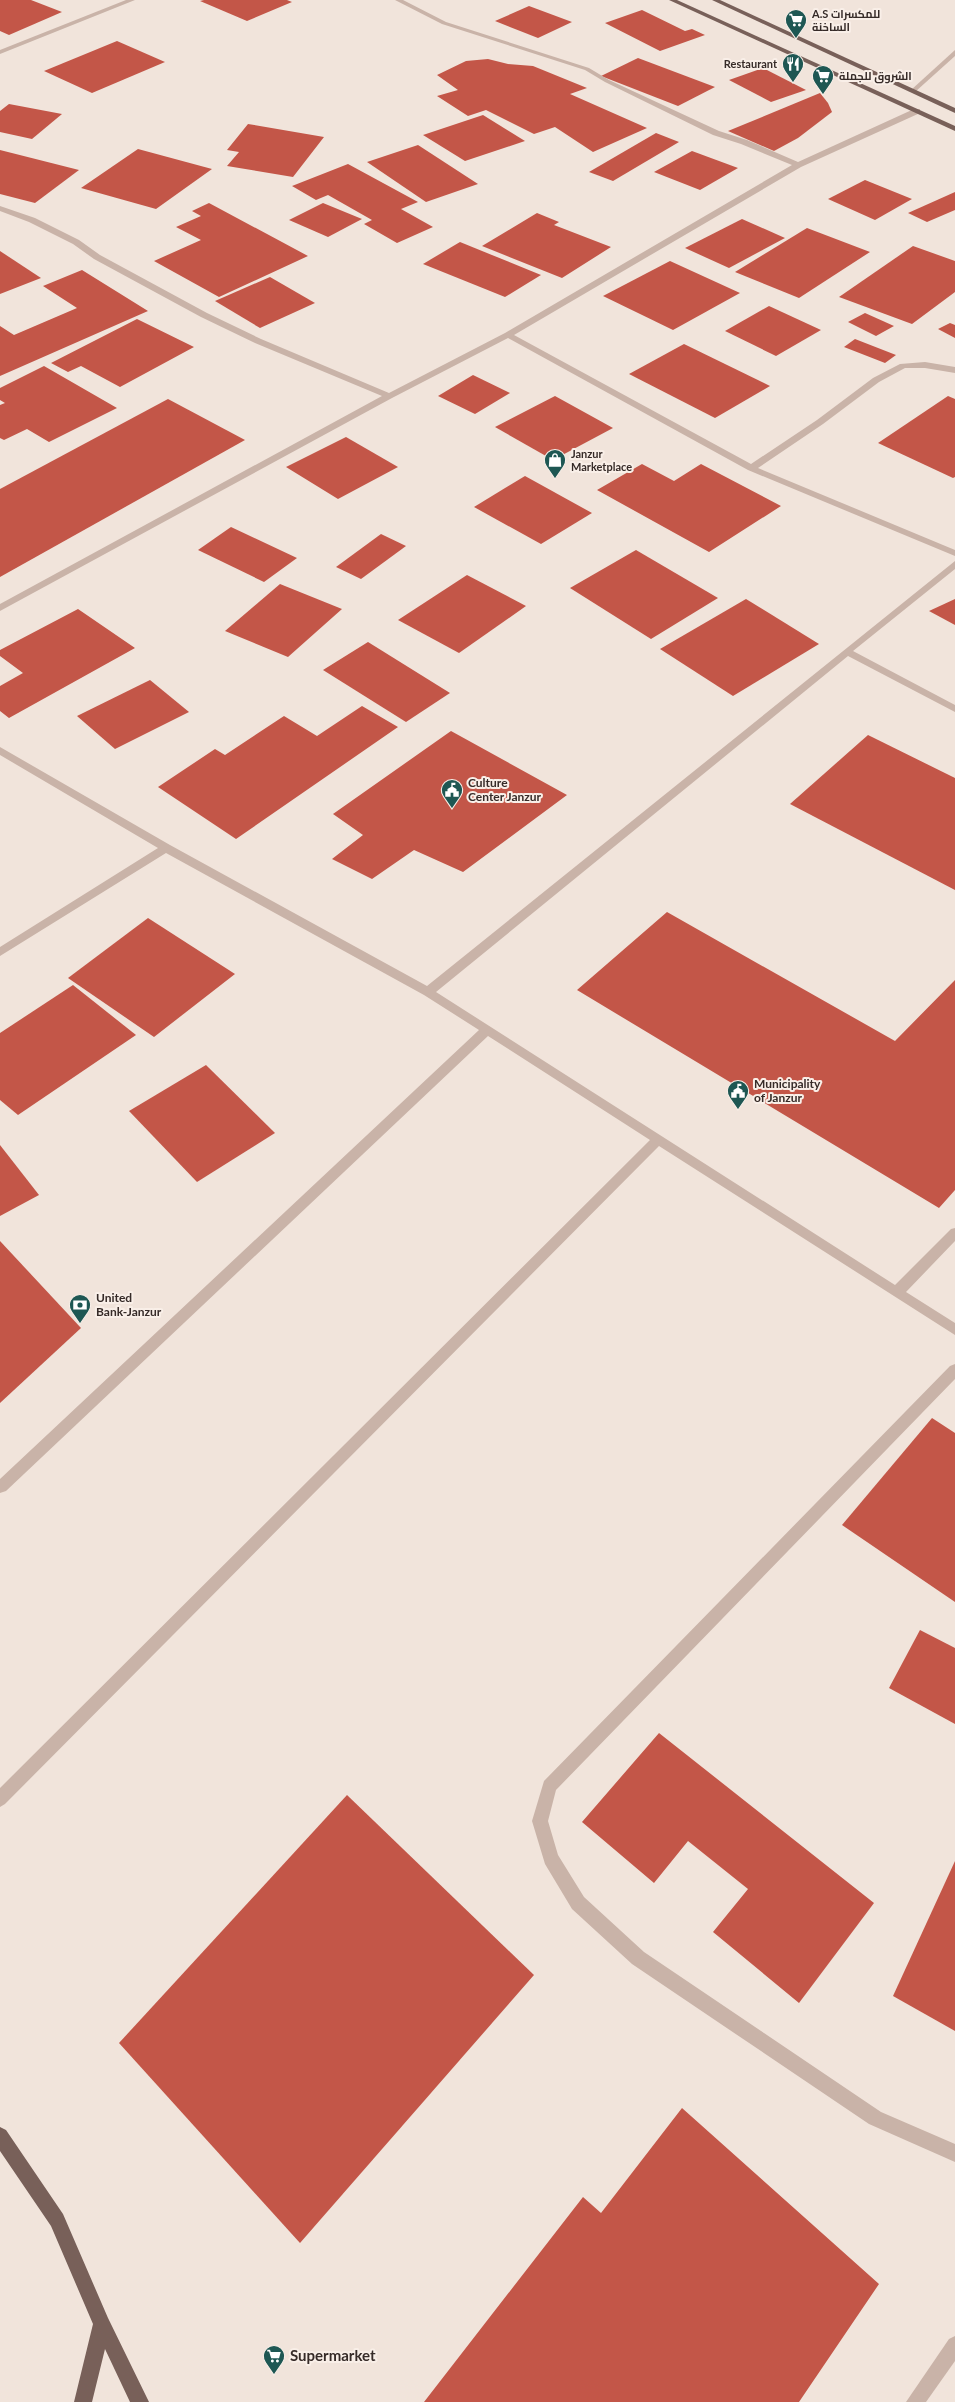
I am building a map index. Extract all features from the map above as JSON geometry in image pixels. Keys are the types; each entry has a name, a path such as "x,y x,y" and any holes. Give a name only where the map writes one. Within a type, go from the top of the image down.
{"main road":[{"path":"672,0 955,129"},
{"path":"715,0 955,111"},
{"path":"0,2136 57,2220 102,2324 140,2402"},
{"path":"83,2402 102,2324"}],"street":[{"path":"0,52 132,0"},
{"path":"398,0 444,23 587,69 607,81 716,133 744,142 798,165"},
{"path":"913,91 952,60 955,52"},
{"path":"0,608 389,396 508,335 798,165 917,111"},
{"path":"0,208 32,220 76,242 97,257 242,334 389,396"},
{"path":"508,335 751,468 955,553"},
{"path":"751,468 820,422 876,380 903,366 925,365 955,370"},
{"path":"428,992 955,564"},
{"path":"847,652 955,709"},
{"path":"0,750 166,848 428,992 955,1330"},
{"path":"0,952 166,848"},
{"path":"0,1487 487,1030"},
{"path":"0,1799 658,1140"},
{"path":"897,1292 955,1233"},
{"path":"955,1370 549,1786 540,1821 551,1858 578,1903 638,1958 875,2118 955,2153"},
{"path":"915,2402 955,2345"}],"building":[{"path":"0,0 31,0 62,12 9,35 0,31"},
{"path":"287,0 292,2 247,21 200,1"},
{"path":"529,6 572,22 538,38 495,21"},
{"path":"642,10 685,31 692,29 705,35 660,51 605,23"},
{"path":"117,41 165,62 92,93 44,71"},
{"path":"638,58 715,87 678,106 601,76"},
{"path":"488,59 508,64 533,66 587,88 570,94 647,128 593,152 555,127 534,134 486,110 468,116 437,96 458,90 437,75 466,61"},
{"path":"763,68 806,90 771,102 729,80"},
{"path":"820,93 832,112 798,138 774,151 728,131"},
{"path":"9,104 62,114 32,139 0,132 0,111"},
{"path":"483,115 525,141 465,161 423,135"},
{"path":"248,124 324,137 293,177 227,166 239,152 227,150"},
{"path":"656,133 679,142 613,181 589,172"},
{"path":"418,145 478,184 426,202 367,162"},
{"path":"138,149 212,169 156,209 81,188"},
{"path":"0,150 79,170 35,203 0,194"},
{"path":"692,151 738,168 700,190 654,172"},
{"path":"348,164 418,202 401,209 433,227 397,243 364,224 372,220 328,195 316,200 292,186"},
{"path":"865,180 912,199 875,220 828,199"},
{"path":"955,192 955,210 927,222 908,213"},
{"path":"209,203 308,256 219,297 154,261 201,240 176,227 201,216 192,211"},
{"path":"323,203 362,219 328,237 289,220"},
{"path":"537,213 559,222 554,225 611,247 562,278 482,246"},
{"path":"742,219 785,238 729,268 685,248"},
{"path":"807,228 870,252 799,298 735,272"},
{"path":"460,242 541,275 505,297 423,264"},
{"path":"913,246 955,261 955,292 912,324 839,297"},
{"path":"0,251 41,278 0,294"},
{"path":"670,261 740,293 673,330 603,296"},
{"path":"82,270 148,311 0,376 0,326 14,335 77,308 43,286"},
{"path":"270,277 315,303 260,328 215,301"},
{"path":"769,306 821,330 776,356 725,331"},
{"path":"865,313 894,326 876,336 848,322"},
{"path":"137,319 194,347 120,387 81,366 68,372 51,363"},
{"path":"950,323 955,325 955,338 938,329"},
{"path":"855,339 896,355 885,363 844,347"},
{"path":"684,344 770,386 715,418 629,374"},
{"path":"44,366 117,408 49,442 27,429 4,440 0,438 0,405 5,403 0,400 0,388"},
{"path":"473,375 510,393 475,414 438,396"},
{"path":"555,396 613,428 553,460 495,427"},
{"path":"948,396 955,399 955,477 953,478 878,443"},
{"path":"168,399 245,440 0,577 0,489"},
{"path":"346,437 398,467 338,499 286,467"},
{"path":"642,464 674,481 701,464 781,506 709,552 597,490"},
{"path":"525,476 592,513 541,544 474,507"},
{"path":"231,527 297,558 264,582 198,550"},
{"path":"381,534 406,546 361,579 336,567"},
{"path":"636,550 718,598 651,639 570,588"},
{"path":"467,575 526,606 459,653 398,620"},
{"path":"280,584 342,609 288,657 225,631"},
{"path":"746,599 819,644 733,696 660,649"},
{"path":"955,599 955,625 929,611"},
{"path":"78,609 135,648 9,718 0,711 0,686 23,673 0,656 0,650"},
{"path":"368,642 450,693 406,722 323,670"},
{"path":"150,680 189,712 115,749 77,716"},
{"path":"362,706 398,727 236,839 158,787 215,749 225,755 284,716 317,736"},
{"path":"451,731 567,795 463,872 414,850 372,879 332,859 363,835 333,814"},
{"path":"868,735 955,778 955,890 790,804"},
{"path":"667,912 895,1041 955,980 955,1190 939,1208 577,990"},
{"path":"148,918 235,974 154,1037 68,978"},
{"path":"73,985 136,1035 18,1115 0,1100 0,1033"},
{"path":"206,1065 275,1133 197,1182 129,1111"},
{"path":"0,1145 39,1195 0,1216"},
{"path":"0,1241 81,1328 0,1403"},
{"path":"932,1418 955,1433 955,1602 842,1525"},
{"path":"920,1630 955,1648 955,1724 889,1688"},
{"path":"659,1733 874,1903 799,2003 713,1932 748,1889 688,1841 654,1883 582,1822"},
{"path":"347,1795 534,1975 300,2243 119,2043"},
{"path":"955,1861 955,2031 893,1996"},
{"path":"682,2108 879,2284 799,2402 424,2402 583,2197 601,2213"}],"place":[{"name":"A.S للمكسرات الساخنة","path":"796,39"},
{"name":"Restaurant","path":"793,83"},
{"name":"الشروق للجملة","path":"823,95"},
{"name":"Janzur Marketplace","path":"555,479"},
{"name":"Culture Center Janzur","path":"452,809"},
{"name":"Municipality of Janzur","path":"738,1110"},
{"name":"United Bank-Janzur","path":"80,1324"},
{"name":"Supermarket","path":"274,2375"}]}
